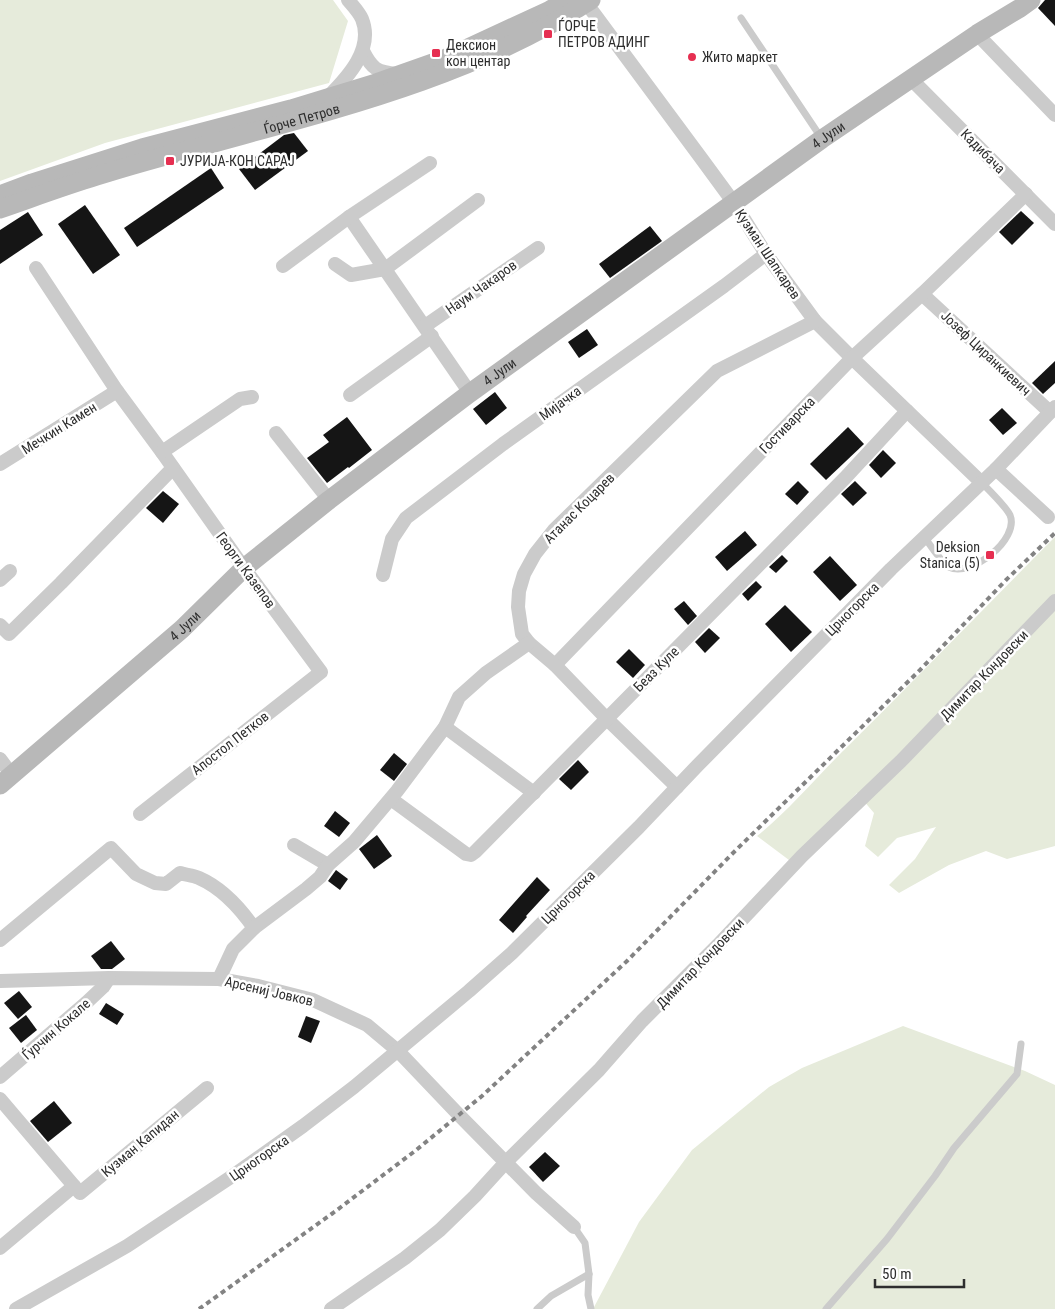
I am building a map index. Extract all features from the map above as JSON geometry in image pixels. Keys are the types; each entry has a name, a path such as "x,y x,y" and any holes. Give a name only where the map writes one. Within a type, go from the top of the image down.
{"street":[{"path":"328,98 342,84 363,51 366,38 361,18 348,0"},
{"name":"Ѓорче Петров","path":"0,195 142,148 291,109 400,75 444,59 550,10 567,0"},
{"name":"4 Јули","path":"6,780 182,629 244,568 328,500 470,393 822,139 977,34 1031,0"},
{"name":"Ѓорче Петров","path":"0,209 98,176 384,95 453,70 509,45 557,21 587,1"},
{"name":"Кузман Шапкарев","path":"587,1 734,203 766,254 815,321 982,483"},
{"path":"977,34 1055,115"},
{"path":"363,51 369,62 380,72 400,75"},
{"name":"Кадибача","path":"911,79 1055,224"},
{"path":"283,266 349,217 430,163"},
{"name":"Гостиварска","path":"555,665 852,358 1026,194"},
{"path":"335,264 351,275 385,269 478,200"},
{"path":"349,217 470,393"},
{"name":"Наум Чакаров","path":"350,395 428,331 538,248"},
{"name":"Мијачка","path":"383,574 392,539 406,518 504,444 766,254"},
{"name":"Георги Казепов","path":"36,268 117,391 321,672"},
{"name":"Јозеф Циранкиевич","path":"922,294 1053,410"},
{"name":"Атанас Коцарев","path":"676,787 555,665 529,644 522,634 518,607 519,591 524,574 535,554 554,530 717,370 815,321"},
{"name":"Мечкин Камен","path":"0,464 117,391"},
{"path":"162,452 240,399 252,397"},
{"name":"Беаз Куле","path":"391,799 466,854 471,855 476,852 845,478 906,410"},
{"name":"Црногорска","path":"16,1309 127,1246 234,1175 303,1126 398,1051 469,991 512,953 639,827 891,569 982,483 1053,410"},
{"path":"276,433 328,500"},
{"path":"0,625 9,634 173,468"},
{"path":"996,469 1048,517"},
{"name":"Димитар Кондовски","path":"331,1309 405,1258 440,1230 475,1196 506,1162 599,1070 642,1022 802,856 901,761 1055,601"},
{"path":"219,979 233,949 254,928 320,877 328,866 354,842 391,799 445,727 459,697 486,673 529,644"},
{"name":"Апостол Петков","path":"140,814 321,672"},
{"path":"445,727 534,793"},
{"path":"0,759 6,780"},
{"path":"294,845 328,866"},
{"path":"0,940 111,848 136,874 155,883 166,884 180,873 198,878 213,886 232,901 254,928"},
{"name":"Арсениј Јовков","path":"0,981 109,978 219,979 258,986 313,1000 367,1025 398,1051 536,1193 574,1227"},
{"name":"Ѓурчин Кокале","path":"0,1077 91,999 109,978"},
{"name":"Кузман Капидан","path":"74,1186 80,1193 206,1088"},
{"path":"0,1099 74,1186 0,1248"}],"lane":[{"path":"741,18 822,139"},
{"path":"925,538 945,564 951,568 971,567 995,552 1011,528 1010,515 982,483"},
{"path":"826,1309 887,1239 954,1148 1017,1074 1020,1044"},
{"path":"574,1227 585,1244 589,1274 588,1295 590,1309"},
{"path":"537,1309 551,1296 589,1274"}],"green space":[{"path":"0,0 333,0 348,21 329,83 105,143 0,181"},
{"path":"1055,537 1055,846 1007,859 986,851 949,865 899,893 889,885 915,859 936,827 897,838 878,857 865,846 874,813 857,793 793,863 757,836 790,806"},
{"path":"903,1026 1025,1071 1055,1085 1055,1309 593,1309 639,1222 692,1150 769,1087 802,1068"}],"building":[{"path":"1045,0 1055,0 1055,26 1038,8"},
{"path":"294,133 308,151 255,190 239,169 284,135"},
{"path":"211,168 224,188 137,247 124,228"},
{"path":"85,205 120,255 93,274 58,224"},
{"path":"1021,211 1034,223 1012,245 999,232"},
{"path":"28,212 43,235 0,264 0,230"},
{"path":"650,226 662,241 610,278 599,264"},
{"path":"587,329 598,345 579,358 568,342"},
{"path":"1055,361 1055,383 1043,394 1032,383"},
{"path":"495,392 507,408 486,425 473,409"},
{"path":"1002,408 1017,423 1003,435 989,420"},
{"path":"347,417 372,450 327,483 307,458 329,442 323,435"},
{"path":"848,427 864,444 826,480 810,464"},
{"path":"883,450 896,463 881,478 869,465"},
{"path":"798,481 809,492 797,505 785,494"},
{"path":"855,481 867,493 853,506 841,494"},
{"path":"163,491 179,504 163,523 146,508"},
{"path":"745,531 757,545 727,571 715,557"},
{"path":"782,555 788,561 776,573 769,567"},
{"path":"830,556 857,585 840,601 813,572"},
{"path":"756,581 762,587 748,601 742,594"},
{"path":"684,601 697,616 688,625 674,609"},
{"path":"785,605 812,632 791,652 765,624"},
{"path":"709,628 720,638 705,653 695,642"},
{"path":"629,649 645,665 633,678 616,662"},
{"path":"394,753 407,764 394,781 380,770"},
{"path":"578,760 589,772 571,790 559,779"},
{"path":"335,811 350,823 339,837 324,826"},
{"path":"377,835 392,856 374,869 359,849"},
{"path":"336,870 348,879 340,890 328,881"},
{"path":"537,877 550,890 513,933 499,920"},
{"path":"111,941 125,959 112,969 101,969 91,956"},
{"path":"19,991 32,1007 18,1019 4,1003"},
{"path":"106,1003 124,1014 117,1025 99,1014"},
{"path":"26,1015 37,1030 21,1043 9,1028"},
{"path":"306,1016 320,1021 311,1043 298,1037"},
{"path":"54,1101 72,1123 48,1142 30,1121"},
{"path":"545,1152 560,1166 543,1182 529,1167"}],"railway":[{"path":"199,1309 333,1213 415,1151 482,1096 627,961 1055,533"}],"place":[{"name":"ЃОРЧЕ ПЕТРОВ АДИНГ","path":"548,34"},
{"name":"Дексион кон центар","path":"436,53"},
{"name":"Жито маркет","path":"692,57"},
{"name":"ЈУРИЈА-КОН САРАЈ","path":"170,161"},
{"name":"Deksion Stanica (5)","path":"990,555"}]}
